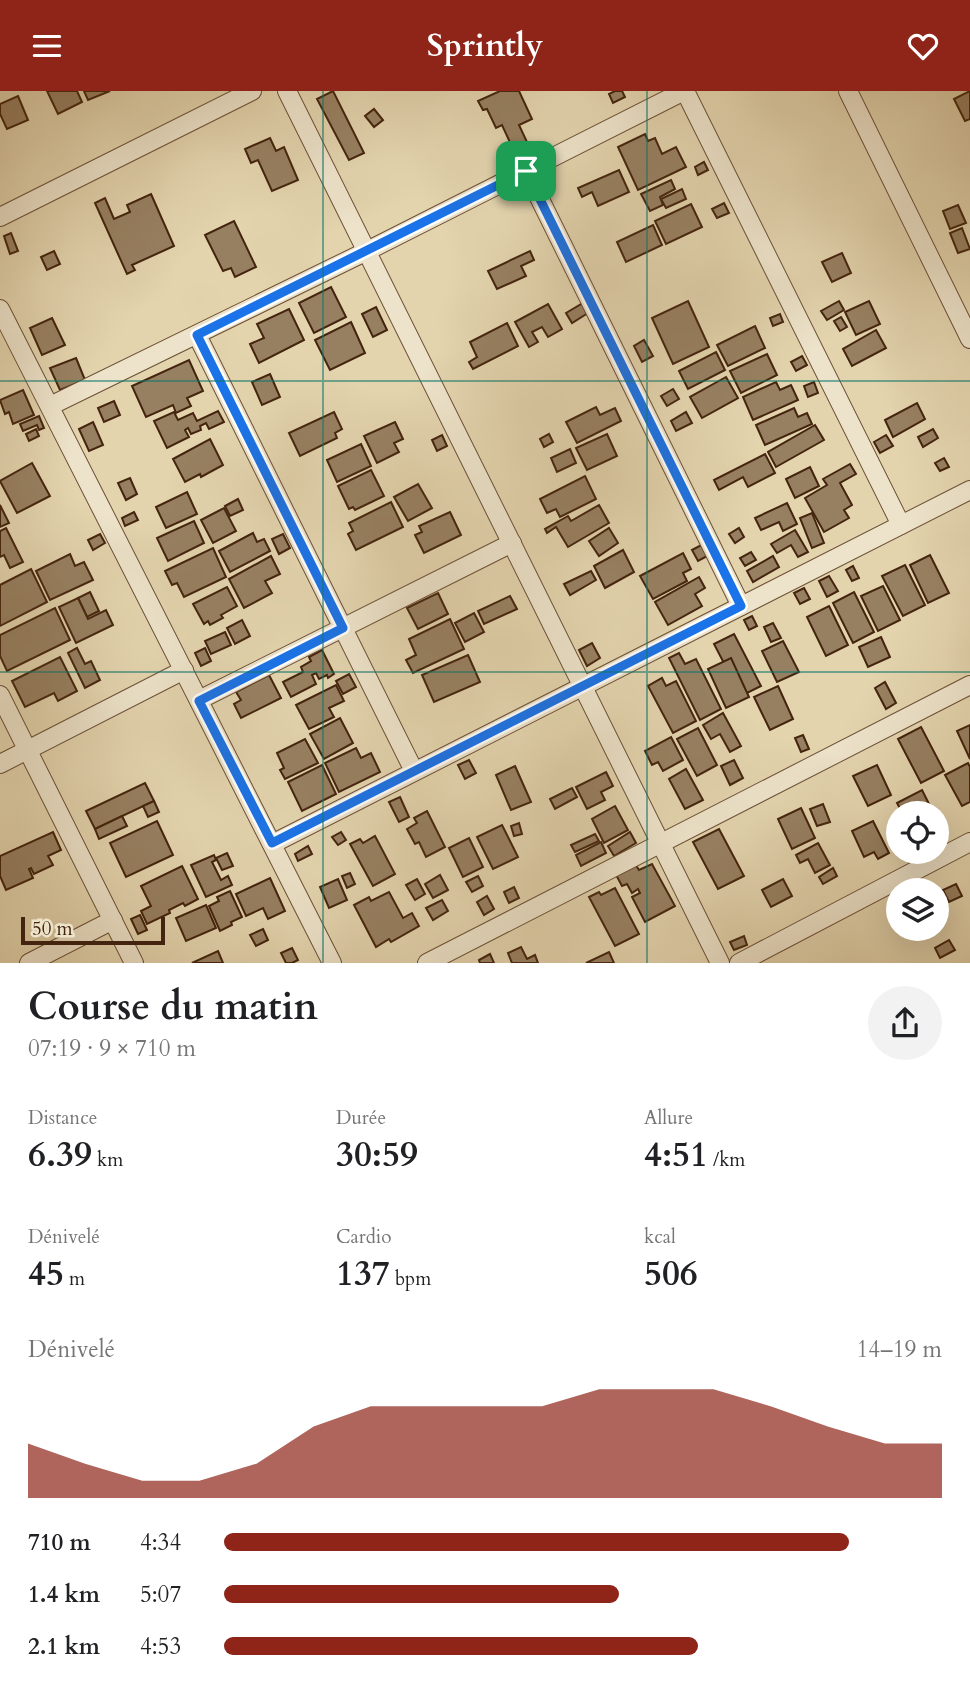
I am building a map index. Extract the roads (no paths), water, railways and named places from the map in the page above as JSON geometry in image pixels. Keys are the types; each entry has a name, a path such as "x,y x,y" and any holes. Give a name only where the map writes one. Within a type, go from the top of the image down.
{"street":[{"path":"0,217 252,91"},
{"path":"287,91 720,963"},
{"path":"50,406 685,91 901,525"},
{"path":"848,91 970,339"},
{"path":"526,171 741,606"},
{"path":"0,309 332,963"},
{"path":"197,335 415,771"},
{"path":"272,843 970,490"},
{"path":"199,701 512,543"},
{"path":"0,764 184,670"},
{"path":"427,963 970,685"},
{"path":"0,695 134,963"},
{"path":"739,963 970,842"},
{"path":"29,963 113,920"}]}
